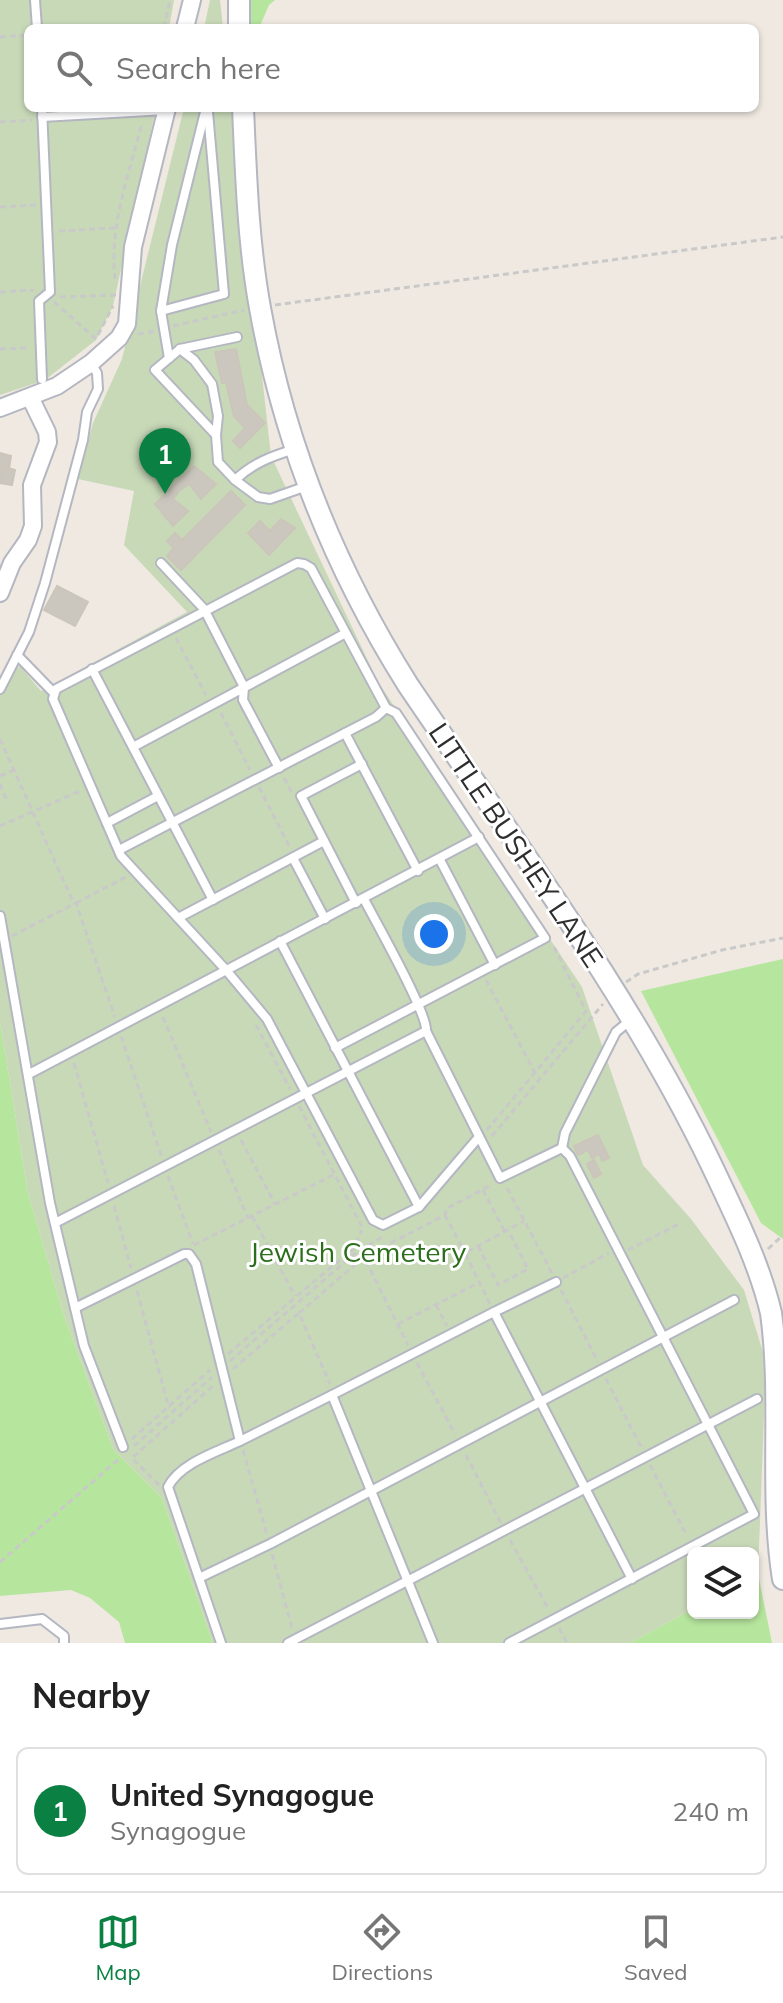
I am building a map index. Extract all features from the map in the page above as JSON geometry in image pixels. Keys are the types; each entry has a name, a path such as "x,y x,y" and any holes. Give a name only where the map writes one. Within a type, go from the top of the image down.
{"street":[{"path":"186,24 192,0"},
{"path":"239,0 239,24"},
{"path":"0,408 57,386 91,363 119,338 127,324 135,233 166,112"},
{"name":"LITTLE BUSHEY LANE","path":"243,112 250,242 259,307 295,449 338,558 383,644 632,1019 688,1116 751,1253 770,1311 778,1367 778,1482 783,1579"},
{"path":"0,593 12,563 28,540 34,513 32,485 48,442 47,432 30,397"}],"lane":[{"path":"35,0 37,24"},
{"path":"42,379 39,301 48,293 48,232 42,115 119,112"},
{"path":"169,358 161,311 172,245 205,112"},
{"path":"161,311 224,294 206,112"},
{"path":"216,435 155,370 180,349 237,337"},
{"path":"180,349 194,360 212,384 218,416 218,462 258,497 270,499 308,485"},
{"path":"0,689 29,632 45,583 83,440 87,412 98,389 99,380 91,363"},
{"path":"235,480 249,466 295,449"},
{"path":"161,563 204,609 244,687 243,700 279,768"},
{"path":"53,692 204,609 297,563 311,568 386,708 396,713 545,938 335,1048"},
{"path":"133,747 344,634"},
{"path":"17,655 53,692 53,699 119,850 267,1019 375,1221 387,1223 419,1207 478,1138"},
{"path":"92,669 213,900"},
{"path":"119,850 376,717 386,708"},
{"path":"345,733 418,871"},
{"path":"362,764 301,796 418,1006 427,1025 426,1031 478,1138 500,1178 562,1148"},
{"path":"107,823 158,796"},
{"path":"29,1074 479,837"},
{"path":"178,918 324,841"},
{"path":"293,858 325,919"},
{"path":"440,860 495,965"},
{"path":"0,916 55,1223 84,1346 128,1447"},
{"path":"280,941 419,1207"},
{"path":"562,1148 565,1133 616,1032 632,1019"},
{"path":"55,1223 426,1031"},
{"path":"562,1148 570,1156 620,1250 754,1514 693,1547"},
{"path":"75,1308 191,1250 240,1441"},
{"path":"221,1643 168,1487 172,1478 556,1282"},
{"path":"199,1578 734,1300"},
{"path":"494,1312 632,1579"},
{"path":"332,1395 433,1643"},
{"path":"288,1643 757,1399"},
{"path":"509,1643 687,1550"},
{"path":"0,1624 42,1619 64,1636 64,1643"}],"path":[{"path":"165,24 170,0"},
{"path":"0,37 24,35"},
{"path":"115,280 112,251 115,228 145,112"},
{"path":"0,122 42,115"},
{"path":"0,207 45,205"},
{"path":"48,232 115,228"},
{"path":"119,338 259,307 783,237"},
{"path":"0,292 34,290 58,297 116,295 96,339 90,345"},
{"path":"48,293 96,339"},
{"path":"0,349 41,347"},
{"path":"170,628 211,705"},
{"path":"0,739 75,904 191,1250 346,1168"},
{"path":"279,768 295,799 301,796"},
{"path":"0,776 14,770"},
{"path":"0,784 8,803"},
{"path":"0,826 90,785"},
{"path":"120,869 126,877"},
{"path":"4,940 135,871"},
{"path":"478,1138 488,1130 586,1011 552,942 545,938"},
{"path":"483,1147 615,991 638,974 722,950 783,938"},
{"path":"482,972 535,1073"},
{"path":"158,1007 250,1217 295,1296"},
{"path":"250,1014 363,1229"},
{"path":"70,1052 169,1408"},
{"path":"236,1129 275,1204"},
{"path":"494,1312 445,1215 446,1209 500,1178 693,1547"},
{"path":"478,1246 498,1285 528,1269 483,1190"},
{"path":"299,1313 364,1257 445,1215"},
{"path":"128,1447 295,1296 354,1248 359,1232 375,1221"},
{"path":"465,1253 524,1221"},
{"path":"556,1282 681,1223"},
{"path":"128,1447 169,1408 353,1255 385,1235"},
{"path":"364,1257 505,1531 567,1643"},
{"path":"398,1324 480,1282"},
{"path":"436,1305 451,1334"},
{"path":"0,1562 121,1457"}],"green space":[{"path":"0,0 174,0 170,24 24,24 24,112 155,112 113,306 96,340 45,380 0,395"},
{"path":"210,0 220,0 223,24 205,24"},
{"path":"249,0 275,0 269,5 261,24 251,24"},
{"name":"Jewish Cemetery","path":"183,112 232,112 271,456 378,682 582,987 643,1165 691,1219 744,1290 766,1362 759,1548 687,1547 687,1612 630,1643 213,1643 162,1498 113,1449 64,1316 28,1193 0,1022 0,682 20,666 41,691 187,612 124,545 134,491 78,479 93,423 122,359"},
{"path":"783,959 783,1239 761,1223 641,991"},
{"path":"0,1022 28,1193 64,1316 113,1449 162,1498 213,1643 125,1643 119,1622 90,1598 71,1590 0,1596"},
{"path":"759,1579 772,1643 630,1643 687,1612 687,1619 759,1619"}],"building":[{"path":"236,349 247,405 265,423 240,448 233,441 245,428 234,416 215,352"},
{"path":"0,453 11,456 9,469 4,467 0,483"},
{"path":"194,466 216,484 201,499 189,484 179,491 173,499 188,511 173,526 155,504"},
{"path":"4,467 15,470 12,485 0,483"},
{"path":"231,491 245,505 181,570 167,556 174,548 167,541 175,533 182,540"},
{"path":"281,519 295,528 269,555 248,533 260,521 270,531"},
{"path":"57,586 88,602 75,626 44,610"},
{"path":"598,1135 609,1158 602,1161 599,1154 592,1158 588,1150 578,1155 574,1146"},
{"path":"594,1160 601,1174 594,1178 587,1164"}],"place":[{"name":"United Synagogue","path":"165,494"}]}
